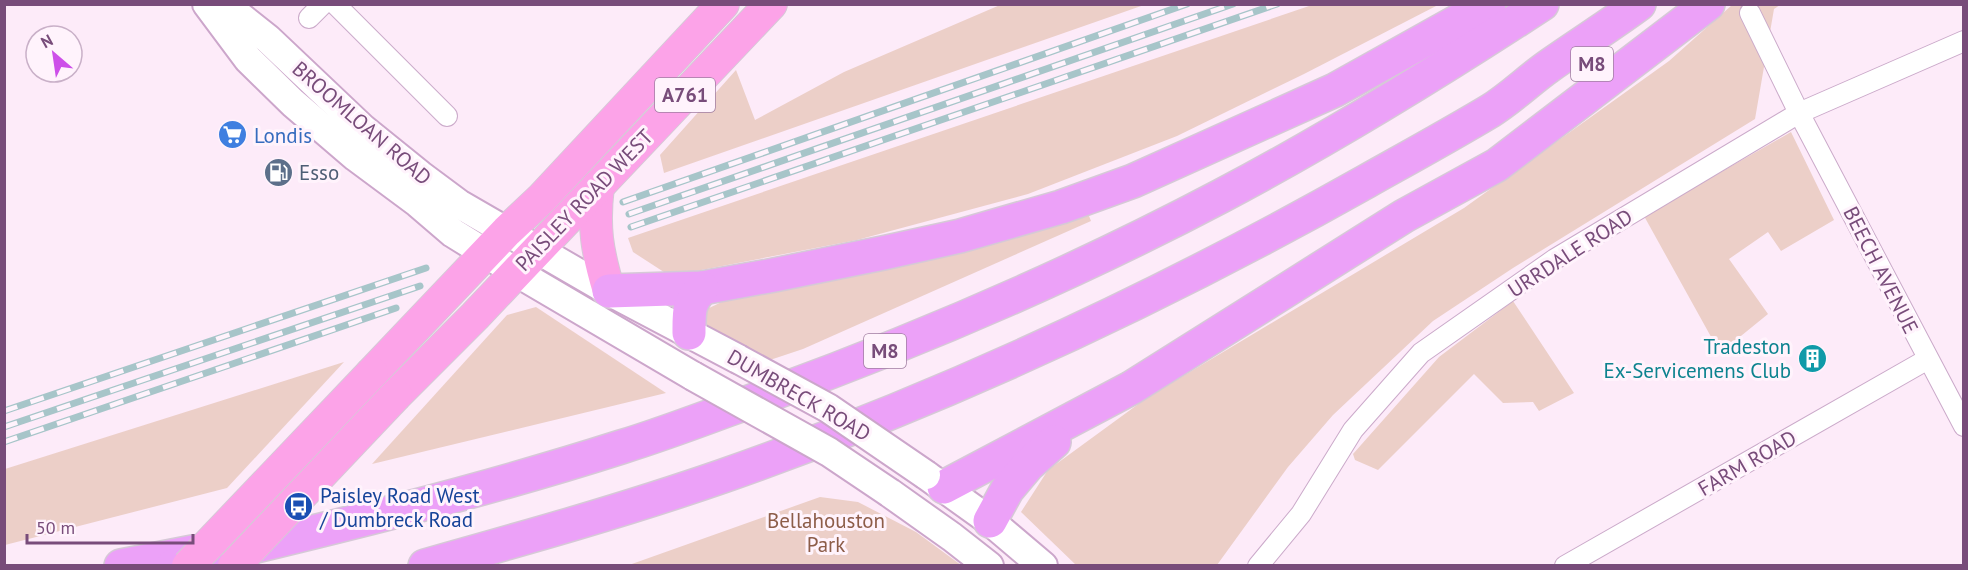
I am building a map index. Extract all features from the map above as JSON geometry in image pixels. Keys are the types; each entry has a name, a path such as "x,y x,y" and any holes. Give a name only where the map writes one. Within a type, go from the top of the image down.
{"highway":[{"path":"609,291 702,288 883,254 960,236 1061,207 1133,181 1335,90 1489,4"},
{"name":"M8","path":"173,566 369,519 525,476 624,446 820,378 986,309 1127,244 1222,196 1424,80 1542,4"},
{"name":"M8","path":"1494,109 1547,67 1639,4"},
{"name":"M8","path":"425,566 725,475 908,405 1010,361 1111,315 1241,250 1494,109 1564,82 1682,4"},
{"path":"935,481 1089,411 1131,388 1404,216 1497,165 1708,4"},
{"path":"689,333 688,312 692,301 702,288"},
{"path":"990,522 1007,489 1028,465 1089,411"},
{"path":"121,566 369,519"}],"main road":[{"name":"BROOMLOAN ROAD","path":"207,4 248,59 293,103 356,157 418,203 453,233 516,272"},
{"name":"BROOMLOAN ROAD","path":"224,4 268,39 338,108 398,158 459,204 538,249"},
{"name":"PAISLEY ROAD WEST","path":"188,566 507,231 542,198 723,4"},
{"name":"PAISLEY ROAD WEST","path":"234,566 771,4"},
{"path":"598,186 595,230 598,255 609,291"},
{"name":"DUMBRECK ROAD","path":"538,249 609,291 828,408 935,481 1043,566"},
{"name":"DUMBRECK ROAD","path":"516,272 693,376 829,452 900,499 989,566"},
{"path":"689,333 693,376"},
{"path":"900,499 935,481"}],"street":[{"path":"335,4 447,116"},
{"name":"BEECH AVENUE","path":"1750,13 1799,113 1964,426"},
{"name":"URRDALE ROAD","path":"1258,566 1301,514 1353,430 1421,353 1555,259 1799,113 1964,41"},
{"name":"FARM ROAD","path":"1565,566 1928,359"}],"green space":[{"path":"1000,5 1144,5 664,173 660,155 736,70 755,120 844,72"},
{"path":"1312,5 1438,5 1177,136 1028,194 857,240 670,276 633,252 628,238"},
{"path":"1732,5 1780,5 1774,9 1755,119 1513,268 1433,321 1333,415 1288,467 1217,565 1076,565 1021,512 1048,470 1148,397 1464,208 1669,61"},
{"path":"1791,132 1834,220 1781,251 1768,232 1729,259 1768,314 1720,353 1644,216"},
{"path":"1085,206 1091,221 803,349 770,360 705,324 705,310 730,298"},
{"path":"1513,301 1574,393 1539,411 1533,402 1503,403 1474,374 1378,470 1355,460 1353,454 1439,357"},
{"path":"536,307 666,393 372,464 507,315"},
{"path":"344,362 227,488 5,545 5,469"},
{"name":"Bellahouston Park","path":"820,497 858,502 916,532 961,565 629,565"}],"railway":[{"path":"623,202 1187,4"},
{"path":"629,214 1233,4"},
{"path":"631,227 1277,4"},
{"path":"4,411 426,268"},
{"path":"4,427 420,286"},
{"path":"4,442 396,308"}],"place":[{"name":"Londis","path":"233,135"},
{"name":"Esso","path":"278,172"},
{"name":"Tradeston Ex-Servicemens Club","path":"1812,358"},
{"name":"Paisley Road West / Dumbreck Road","path":"299,507"}]}
